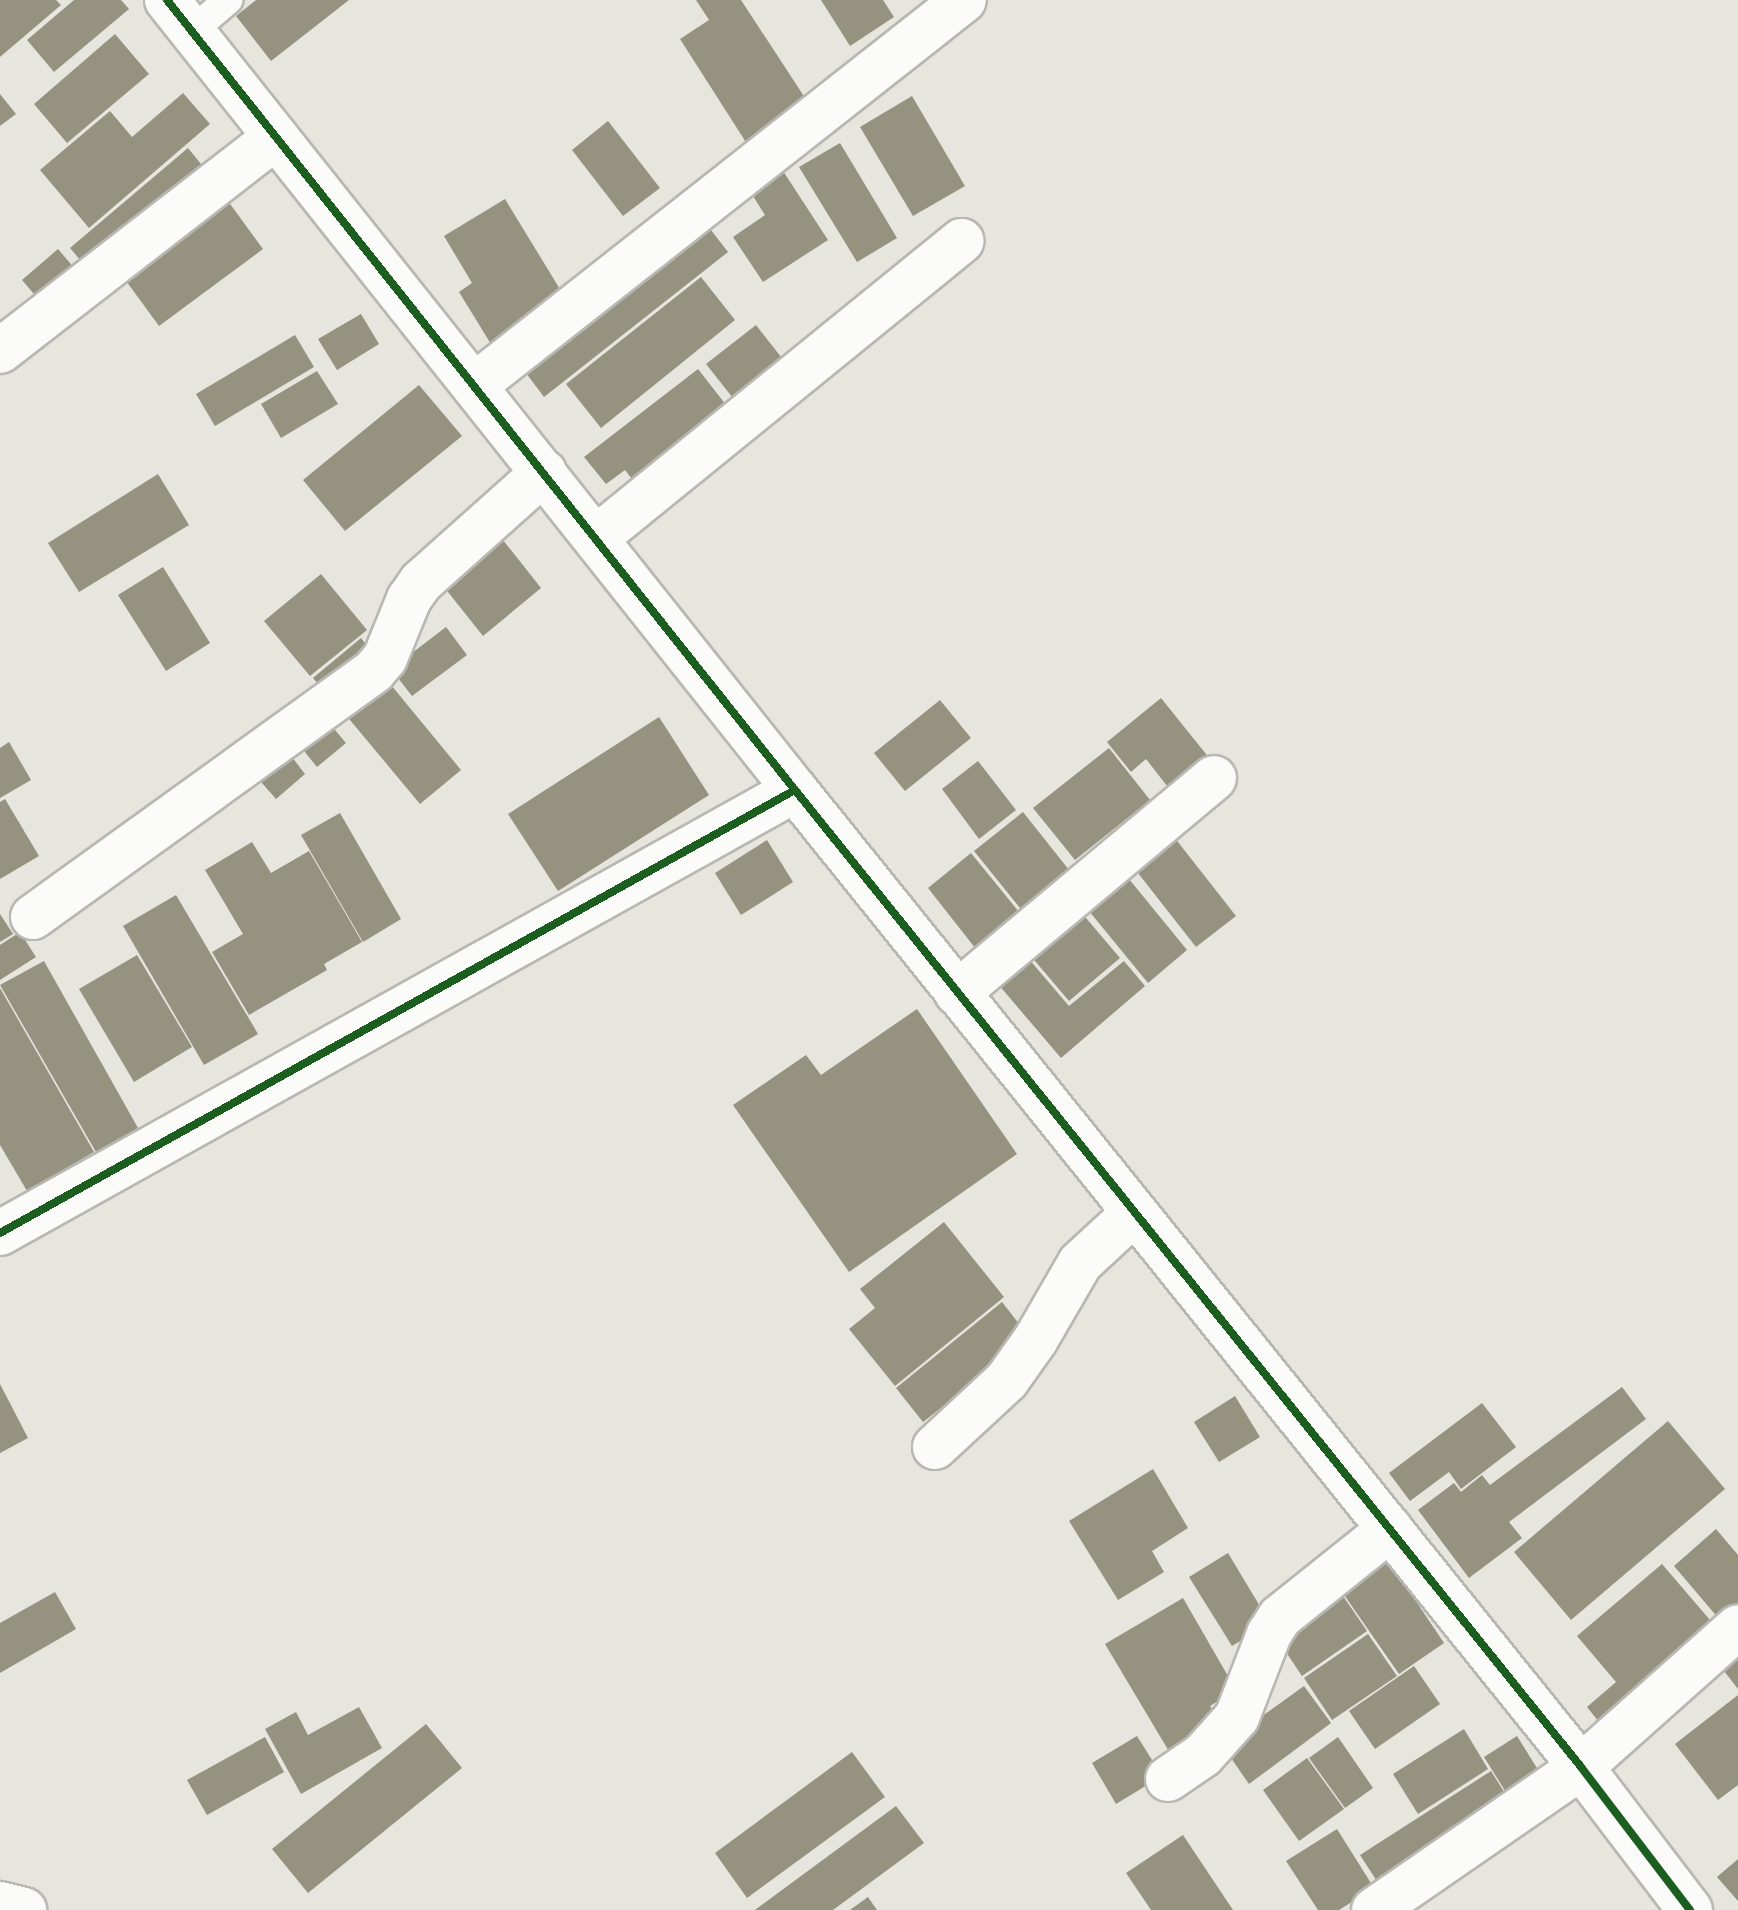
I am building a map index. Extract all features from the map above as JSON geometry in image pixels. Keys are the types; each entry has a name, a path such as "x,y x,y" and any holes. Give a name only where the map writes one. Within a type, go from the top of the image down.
{"street":[{"path":"475,385 964,0"},
{"path":"179,16 957,993 1581,1767 1690,1910"},
{"path":"0,351 276,137"},
{"path":"596,538 961,241"},
{"path":"33,917 374,671 385,658 409,599 421,582 544,472"},
{"path":"957,993 1214,778"},
{"path":"0,1233 795,790"},
{"path":"935,1447 1007,1380 1036,1339 1080,1263 1134,1213"},
{"path":"1168,1779 1203,1755 1237,1717 1269,1634 1280,1617 1390,1529"},
{"path":"1374,1910 1581,1767 1738,1627"},
{"path":"0,1904 24,1910"}],"lane":[{"path":"179,16 228,0"}],"building":[{"path":"0,0 56,0 61,5 0,57"},
{"path":"74,0 121,0 129,9 54,72 27,40"},
{"path":"256,0 349,0 271,61 236,16"},
{"path":"696,0 741,0 811,107 749,147 680,39 709,20"},
{"path":"821,0 883,0 894,17 850,46"},
{"path":"115,34 149,74 67,143 34,104"},
{"path":"183,93 210,124 89,228 40,170 110,111 132,137"},
{"path":"0,94 16,114 0,126"},
{"path":"912,96 965,186 913,216 860,127"},
{"path":"608,121 660,188 623,216 572,150"},
{"path":"840,143 897,238 857,262 799,167"},
{"path":"188,148 210,175 93,275 70,248"},
{"path":"783,171 828,240 763,282 733,237 765,215 751,193"},
{"path":"225,197 263,249 159,326 121,274"},
{"path":"505,199 569,304 494,349 459,292 472,283 444,236"},
{"path":"704,221 728,252 544,397 520,365"},
{"path":"58,249 81,276 45,307 22,280"},
{"path":"701,277 735,320 601,428 566,384"},
{"path":"361,314 379,344 337,370 318,339"},
{"path":"756,325 789,367 740,407 706,364"},
{"path":"295,335 314,367 215,426 196,394"},
{"path":"698,369 730,410 635,483 625,470 606,484 584,457"},
{"path":"317,371 338,404 281,438 261,404"},
{"path":"419,385 462,436 345,531 303,480"},
{"path":"158,474 189,525 79,592 48,543"},
{"path":"499,535 541,588 483,636 440,582"},
{"path":"163,567 210,643 166,671 118,595"},
{"path":"321,574 367,630 310,676 264,621"},
{"path":"446,627 467,655 412,696 391,669"},
{"path":"361,638 377,658 330,698 313,678"},
{"path":"382,674 461,770 420,804 340,708"},
{"path":"1161,698 1210,759 1171,791 1146,759 1131,772 1107,742"},
{"path":"940,700 971,738 905,791 874,753"},
{"path":"324,717 346,743 317,767 296,741"},
{"path":"659,717 709,795 558,891 508,814"},
{"path":"9,742 31,780 0,798 0,748"},
{"path":"285,748 305,774 276,799 254,774"},
{"path":"1109,748 1150,800 1075,860 1033,808"},
{"path":"978,761 1016,810 979,839 942,789"},
{"path":"5,799 39,856 0,879 0,802"},
{"path":"1023,812 1077,880 1029,919 974,851"},
{"path":"340,813 401,919 363,942 301,835"},
{"path":"1167,828 1236,916 1196,947 1127,859"},
{"path":"767,840 793,882 741,915 715,873"},
{"path":"252,842 271,873 309,851 362,942 324,964 327,970 249,1015 212,952 243,934 205,870"},
{"path":"971,853 1028,923 983,958 928,888"},
{"path":"1120,868 1187,950 1148,983 1080,900"},
{"path":"176,895 258,1034 204,1065 123,926"},
{"path":"1075,905 1120,958 1069,1001 1024,948"},
{"path":"0,914 13,934 0,942"},
{"path":"20,932 36,957 0,980 0,945"},
{"path":"1022,951 1069,1006 1124,961 1145,986 1061,1058 992,977"},
{"path":"137,955 192,1047 134,1082 79,989"},
{"path":"44,961 138,1128 96,1152 0,985"},
{"path":"0,988 94,1152 27,1191 0,1145"},
{"path":"917,1009 1017,1154 849,1272 733,1105 806,1055 821,1075"},
{"path":"944,1222 1004,1297 895,1386 849,1329 875,1308 860,1289"},
{"path":"1002,1302 1030,1338 923,1422 896,1388"},
{"path":"0,1384 28,1438 0,1453"},
{"path":"1622,1387 1646,1419 1509,1522 1522,1538 1469,1578 1418,1510 1454,1483 1461,1492 1482,1475 1490,1485"},
{"path":"1235,1396 1260,1437 1219,1462 1194,1422"},
{"path":"1482,1403 1516,1447 1461,1489 1449,1472 1410,1501 1389,1473"},
{"path":"1668,1421 1725,1489 1571,1620 1514,1552"},
{"path":"1153,1469 1188,1528 1152,1551 1164,1572 1118,1600 1069,1521"},
{"path":"1716,1529 1738,1555 1738,1615 1725,1626 1674,1566"},
{"path":"1228,1553 1270,1623 1232,1646 1189,1577"},
{"path":"1387,1558 1444,1643 1399,1674 1340,1589"},
{"path":"1662,1564 1722,1634 1607,1732 1587,1707 1616,1682 1577,1636"},
{"path":"55,1592 76,1629 0,1673 0,1623"},
{"path":"1343,1596 1367,1631 1302,1676 1278,1640"},
{"path":"1183,1598 1236,1690 1210,1706 1221,1724 1170,1753 1105,1644"},
{"path":"1368,1634 1397,1676 1332,1720 1304,1678"},
{"path":"1738,1646 1738,1689 1717,1662"},
{"path":"1414,1666 1440,1704 1375,1749 1349,1711"},
{"path":"1304,1686 1331,1723 1249,1784 1222,1745"},
{"path":"1738,1695 1738,1785 1718,1800 1675,1744"},
{"path":"359,1707 382,1748 301,1794 265,1729 296,1712 308,1735"},
{"path":"426,1724 462,1768 308,1893 272,1849"},
{"path":"1464,1729 1488,1769 1418,1814 1393,1774"},
{"path":"1137,1736 1162,1776 1116,1804 1092,1763"},
{"path":"1517,1736 1545,1781 1512,1802 1484,1757"},
{"path":"265,1737 284,1772 207,1815 187,1780"},
{"path":"1338,1737 1373,1788 1345,1808 1309,1758"},
{"path":"852,1752 885,1797 747,1898 715,1853"},
{"path":"1307,1758 1344,1809 1299,1841 1263,1790"},
{"path":"1491,1771 1515,1809 1384,1892 1360,1855"},
{"path":"896,1806 924,1843 833,1910 755,1910"},
{"path":"1337,1829 1374,1888 1339,1910 1318,1910 1286,1861"},
{"path":"1183,1835 1233,1910 1151,1910 1126,1873"},
{"path":"1738,1859 1738,1901 1717,1877"},
{"path":"868,1897 877,1910 850,1910"}],"cycle path":[{"path":"167,0 795,790 1581,1767 1690,1910"},
{"path":"0,1233 795,790"}]}
